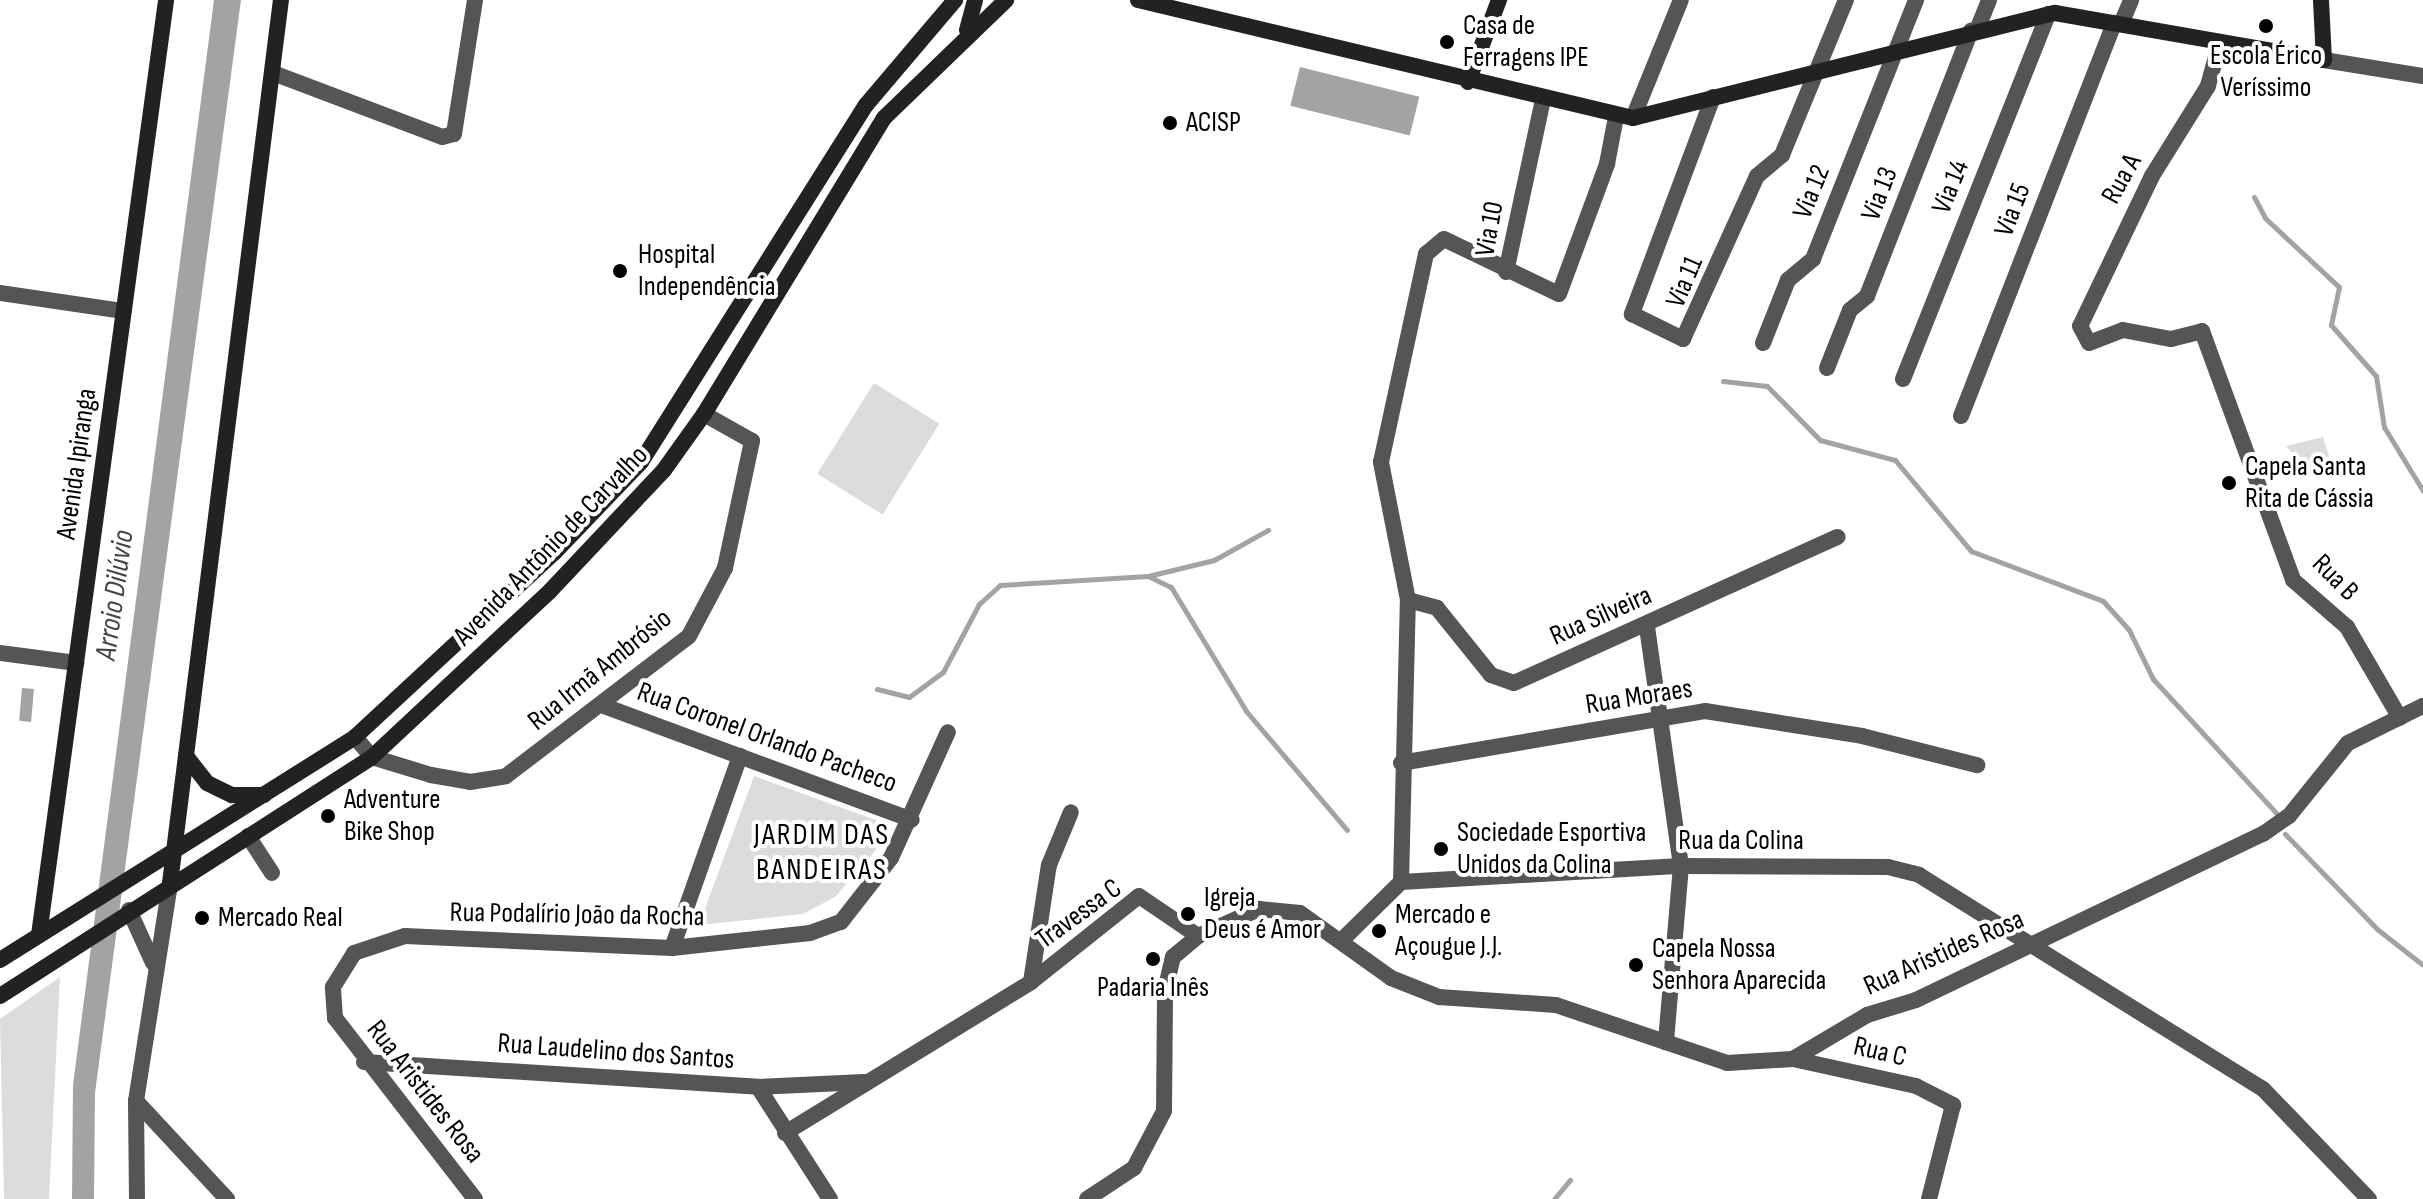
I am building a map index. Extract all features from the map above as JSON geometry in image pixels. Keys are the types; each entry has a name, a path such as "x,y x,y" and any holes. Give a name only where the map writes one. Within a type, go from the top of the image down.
{"main road":[{"name":"Avenida Ipiranga","path":"39,935 166,0"},
{"path":"170,883 281,0"},
{"path":"967,30 975,0"},
{"name":"Avenida Antônio de Carvalho","path":"0,996 71,946 372,757 550,591 664,470 704,414 884,118 967,30 1006,0"},
{"path":"1138,0 1468,82 1624,117 2054,9 2118,24 2324,60 2321,0"},
{"path":"1468,82 1499,0"},
{"name":"Avenida Antônio de Carvalho","path":"0,960 355,737 429,674 641,462 866,105 953,1"},
{"path":"186,756 207,783 232,795 266,795"}],"street":[{"path":"273,73 442,137 454,134 475,0"},
{"path":"1624,117 1681,0"},
{"path":"1818,70 1846,0"},
{"name":"Via 12","path":"1763,343 1788,280 1813,259 1916,0"},
{"name":"Via 13","path":"1827,368 1851,308 1867,296 1989,0"},
{"name":"Via 15","path":"1961,416 2118,24 2131,0"},
{"name":"Via 14","path":"1903,379 2054,9"},
{"name":"Rua A","path":"2202,331 2171,339 2123,330 2089,343 2081,312 2208,86 2220,42"},
{"path":"2324,60 2423,76"},
{"name":"Via 11","path":"1713,97 1632,314 1683,339 1695,327 1757,176 1782,155 1818,70"},
{"name":"Via 10","path":"1543,99 1506,272 1559,294 1624,117"},
{"path":"1343,939 1401,882 1401,763 1408,600 1382,447 1426,254 1444,239 1506,272"},
{"path":"0,293 124,311"},
{"name":"Rua B","path":"2202,331 2293,580 2347,627 2400,718"},
{"name":"Rua Irmã Ambrósio","path":"372,757 470,782 506,776 604,706 689,636 725,568 752,441 704,414"},
{"name":"Rua Silveira","path":"1408,600 1437,608 1491,675 1514,683 1647,627 1838,537"},
{"path":"1647,627 1681,866 1666,1042"},
{"path":"0,653 76,663"},
{"name":"Rua Coronel Orlando Pacheco","path":"604,706 912,820"},
{"name":"Rua Aristides Rosa","path":"1087,1199 1134,1168 1164,1111 1165,991 1173,957 1198,936 1259,909 1300,913 1343,939 1391,978 1439,997 1556,1005 1727,1063 1793,1059 1867,1015 1916,1000 2263,834 2289,816 2348,743 2423,706"},
{"name":"Rua Moraes","path":"1401,763 1660,715 1705,711 1862,736 1977,765"},
{"name":"Rua Podalírio João da Rocha","path":"339,970 372,942 405,936 672,948 797,935 841,922 876,883 912,820 948,732"},
{"path":"355,737 372,757"},
{"path":"672,948 740,756"},
{"path":"1031,982 1049,865 1071,812"},
{"path":"248,836 272,873"},
{"name":"Rua da Colina","path":"1401,882 1681,866 1888,867 1919,875 2029,944 2092,977 2263,1089 2369,1199"},
{"path":"137,1199 136,1101 154,969 170,883"},
{"name":"Travessa C","path":"1031,982 1139,896 1198,936"},
{"path":"126,913 154,969"},
{"name":"Rua Aristides Rosa","path":"339,970 335,1018 364,1062 475,1199"},
{"name":"Rua Laudelino dos Santos","path":"785,1133 1031,982"},
{"name":"Rua C","path":"1793,1059 1916,1086 1953,1105 1929,1199"},
{"name":"Rua Laudelino dos Santos","path":"364,1062 758,1087 864,1082"},
{"path":"758,1087 830,1199"},
{"path":"136,1101 227,1199"}],"shaded area":[{"name":"Arroio Dilúvio","path":"214,0 241,0 95,1093 94,1199 72,1199 73,1085"},
{"path":"1300,67 1419,97 1410,136 1290,106"},
{"path":"874,383 939,424 883,515 817,474"},
{"path":"2323,437 2333,469 2311,475 2286,446"},
{"path":"22,688 34,689 31,722 19,721"},
{"path":"754,776 887,824 875,851 835,897 803,914 699,925"},
{"path":"60,977 49,1199 4,1199 0,1019"}],"waterway":[{"path":"2254,197 2265,218 2339,287 2331,325 2376,376 2384,427 2423,491"},
{"path":"1723,381 1767,386 1820,440 1895,460 1971,551 2103,601 2129,630 2153,679 2278,815"},
{"path":"1148,576 1214,560 1268,530"},
{"path":"877,689 909,697 943,672 979,604 1000,585 1148,576 1171,587 1246,711 1347,830"},
{"path":"2285,834 2377,929 2423,965"},
{"path":"1554,1199 1570,1180"}],"place":[{"name":"Escola Érico Veríssimo","path":"2266,26"},
{"name":"Casa de Ferragens IPE","path":"1447,42"},
{"name":"ACISP","path":"1170,123"},
{"name":"Hospital Independência","path":"620,271"},
{"name":"Capela Santa Rita de Cássia","path":"2229,483"},
{"name":"Adventure Bike Shop","path":"328,816"},
{"name":"Sociedade Esportiva Unidos da Colina","path":"1441,849"},
{"name":"Igreja Deus é Amor","path":"1188,914"},
{"name":"Mercado Real","path":"202,918"},
{"name":"Mercado e Açougue J.J.","path":"1379,931"},
{"name":"Padaria Inês","path":"1153,959"},
{"name":"Capela Nossa Senhora Aparecida","path":"1636,965"}],"district":[{"name":"JARDIM DAS BANDEIRAS","path":"822,852"}]}
